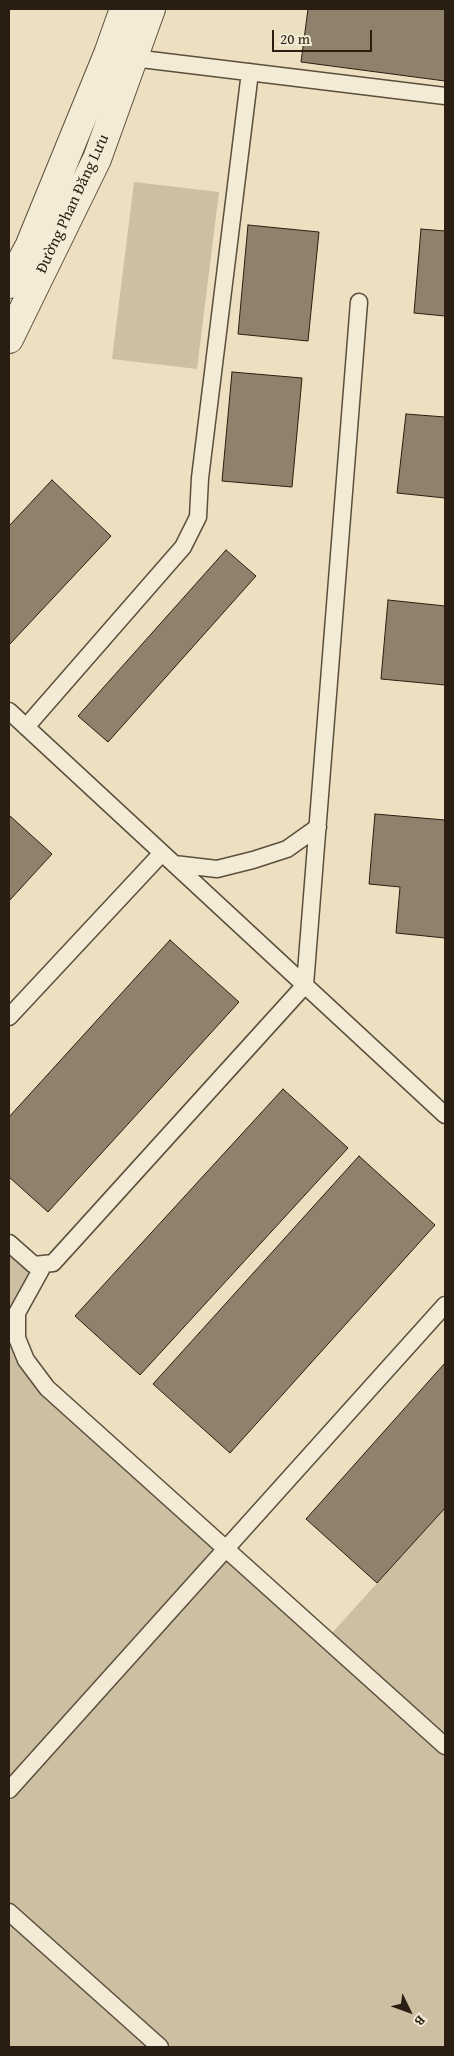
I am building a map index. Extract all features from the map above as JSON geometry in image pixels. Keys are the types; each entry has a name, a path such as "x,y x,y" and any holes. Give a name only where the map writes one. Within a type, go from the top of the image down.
{"street":[{"name":"Đường Phan Đăng Lưu","path":"9,339 98,159 121,56 124,9"},
{"name":"Đường Phan Đăng Lưu","path":"9,284 29,247 121,56 151,9"}],"lane":[{"path":"121,56 445,96"},
{"path":"26,727 183,547 198,517 200,478 250,72"},
{"path":"9,1243 34,1265 44,1266 53,1263 305,985 359,302"},
{"path":"9,711 445,1116"},
{"path":"168,858 217,869 287,849 318,827"},
{"path":"9,1017 168,858"},
{"path":"44,1266 18,1313 17,1338 26,1360 47,1388 445,1746"},
{"path":"9,1790 445,1305"},
{"path":"9,1912 160,2047"}],"shaded area":[{"path":"134,182 219,192 197,369 112,359"},
{"path":"9,1254 31,1273 11,1342 217,1548 9,1779"},
{"path":"445,1508 445,1736 332,1633"},
{"path":"227,1558 445,1756 445,2047 172,2047 9,1902 9,1802"},
{"path":"9,1922 148,2047 9,2047"}],"building":[{"path":"308,9 445,9 445,81 301,62"},
{"path":"248,225 319,232 308,341 238,334"},
{"path":"421,229 445,231 445,316 414,313"},
{"path":"232,372 302,378 292,487 222,481"},
{"path":"406,414 445,417 445,498 397,493"},
{"path":"52,480 111,536 9,645 9,526"},
{"path":"226,550 256,576 108,742 78,716"},
{"path":"388,600 445,606 445,685 381,679"},
{"path":"375,814 445,820 445,938 396,933 400,887 369,884"},
{"path":"9,815 52,854 9,901"},
{"path":"170,940 239,1002 48,1212 9,1177 9,1117"},
{"path":"283,1089 348,1148 140,1375 75,1316"},
{"path":"359,1156 435,1225 230,1453 153,1384"},
{"path":"445,1363 445,1508 377,1583 306,1519"}]}
